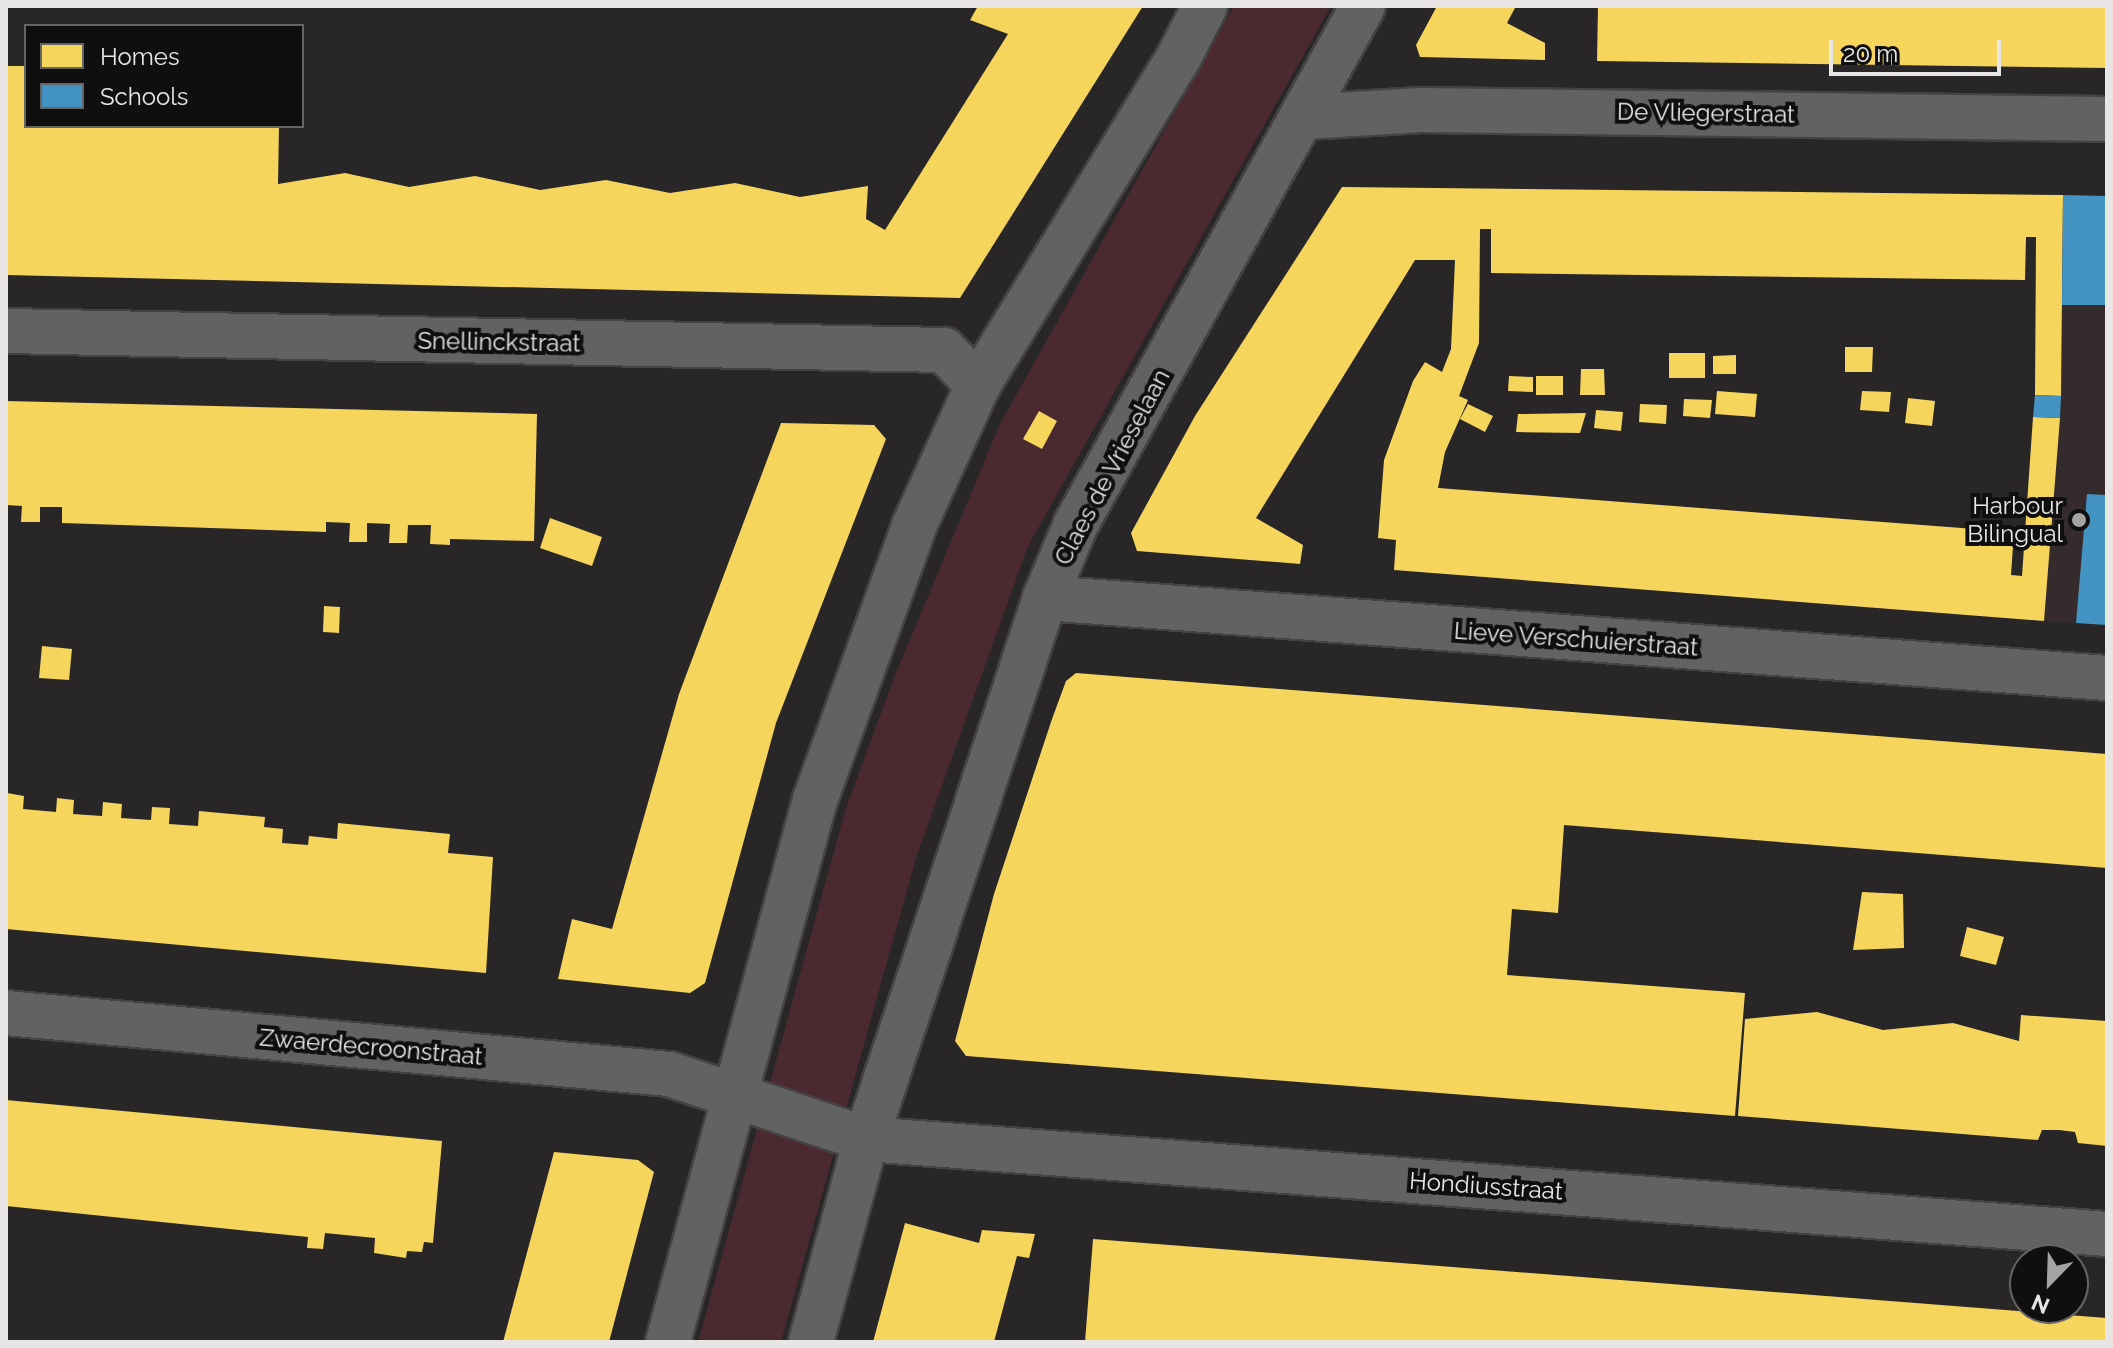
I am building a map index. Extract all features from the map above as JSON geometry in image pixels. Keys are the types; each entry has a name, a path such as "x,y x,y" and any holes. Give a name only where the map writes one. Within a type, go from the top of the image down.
{"street":[{"path":"668,1342 815,800 861,665 914,526 978,385 1179,57 1205,6"},
{"name":"Claes de Vrieselaan","path":"811,1342 866,1139 1045,598 1076,524 1305,117 1363,6"},
{"name":"De Vliegerstraat","path":"1305,117 1421,110 2107,119"},
{"name":"Snellinckstraat","path":"6,331 944,350 978,385"},
{"name":"Lieve Verschuierstraat","path":"1045,598 2107,678"},
{"name":"Zwaerdecroonstraat","path":"6,1013 669,1074 732,1097"},
{"path":"732,1097 866,1139"},
{"name":"Hondiusstraat","path":"866,1139 2107,1234"}],"shaded area":[{"path":"1234,6 1331,6 1028,546 916,858 781,1342 698,1342 846,808 894,678 1000,424"},
{"name":"Harbour Bilingual","path":"2062,305 2107,305 2107,625 2044,621 2061,396"}],"building: Homes":[{"path":"978,6 1143,6 960,298 6,275 6,66 24,66 24,128 279,128 278,184 345,173 409,187 475,176 540,190 606,180 670,193 735,183 800,197 868,186 866,219 885,230 1008,34 970,20"},
{"path":"1437,6 1516,6 1507,23 1545,43 1545,60 1420,57 1416,45"},
{"path":"1598,6 2107,6 2107,68 1597,61"},
{"path":"1342,187 2063,195 2061,396 2035,395 2036,237 2026,237 2025,280 1491,273 1491,229 1480,229 1479,343 1459,396 1468,400 1445,452 1438,488 2014,532 2011,575 2022,576 2033,417 2060,418 2044,621 1394,570 1396,540 1378,538 1384,460 1413,381 1425,362 1442,372 1451,349 1455,260 1415,260 1256,518 1303,545 1300,564 1137,551 1131,533 1195,416"},
{"path":"1845,347 1873,347 1872,372 1845,372"},
{"path":"1669,353 1705,353 1705,378 1669,378"},
{"path":"1736,355 1736,374 1713,374 1713,356"},
{"path":"1581,369 1604,369 1605,395 1580,395"},
{"path":"1509,376 1533,377 1533,392 1508,391"},
{"path":"1536,376 1563,376 1563,395 1536,395"},
{"path":"1717,391 1757,394 1755,417 1715,414"},
{"path":"1862,391 1891,392 1889,412 1860,410"},
{"path":"1908,398 1935,401 1932,426 1905,423"},
{"path":"1684,399 1712,400 1710,418 1683,416"},
{"path":"6,401 537,414 534,541 450,539 450,545 430,544 431,525 408,525 407,543 389,543 390,524 367,523 367,542 349,542 350,523 326,522 326,532 62,523 62,507 40,507 40,522 21,522 22,506 6,505"},
{"path":"1468,404 1493,416 1485,432 1460,419"},
{"path":"1640,404 1667,405 1666,424 1639,422"},
{"path":"1596,410 1623,412 1621,431 1594,428"},
{"path":"1039,411 1057,421 1042,449 1023,439"},
{"path":"1586,413 1580,433 1516,432 1518,414"},
{"path":"781,423 874,425 886,439 776,723 705,983 690,993 558,979 572,919 612,929 679,694"},
{"path":"550,518 602,537 592,566 540,548"},
{"path":"324,606 340,607 339,633 323,632"},
{"path":"42,646 72,649 69,680 39,678"},
{"path":"1076,673 2107,754 2107,868 1564,825 1558,913 1512,909 1507,975 1745,993 1735,1116 966,1056 955,1041 994,894 1066,681"},
{"path":"7,793 24,796 23,809 56,812 57,798 74,800 73,814 102,816 103,802 122,804 121,818 151,820 152,807 170,808 169,824 198,826 199,811 265,817 264,827 283,829 282,843 308,845 309,836 337,839 338,823 450,834 448,853 493,857 486,973 6,929"},
{"path":"1862,892 1903,894 1904,948 1853,950"},
{"path":"1967,927 2004,937 1996,965 1960,956"},
{"path":"1817,1012 1883,1030 1953,1023 2019,1041 2021,1015 2107,1021 2107,1146 2078,1143 2075,1132 2059,1130 2042,1130 2038,1140 1738,1116 1745,1019"},
{"path":"6,1100 442,1141 433,1243 424,1242 422,1252 407,1251 406,1258 374,1253 375,1238 325,1233 323,1249 307,1248 308,1237 6,1206"},
{"path":"554,1152 638,1160 654,1172 609,1342 503,1342"},
{"path":"905,1223 979,1243 982,1230 1035,1234 1029,1258 1017,1256 994,1342 873,1342"},
{"path":"1093,1239 2009,1310 2009,1324 2089,1324 2089,1317 2107,1318 2107,1342 1085,1342"}],"building: Schools":[{"path":"2063,195 2107,196 2107,305 2062,305"},
{"path":"2035,395 2061,396 2060,418 2033,417"},
{"path":"2087,494 2107,495 2107,625 2076,623"}],"place":[{"name":"Harbour Bilingual","path":"2079,520"}]}
